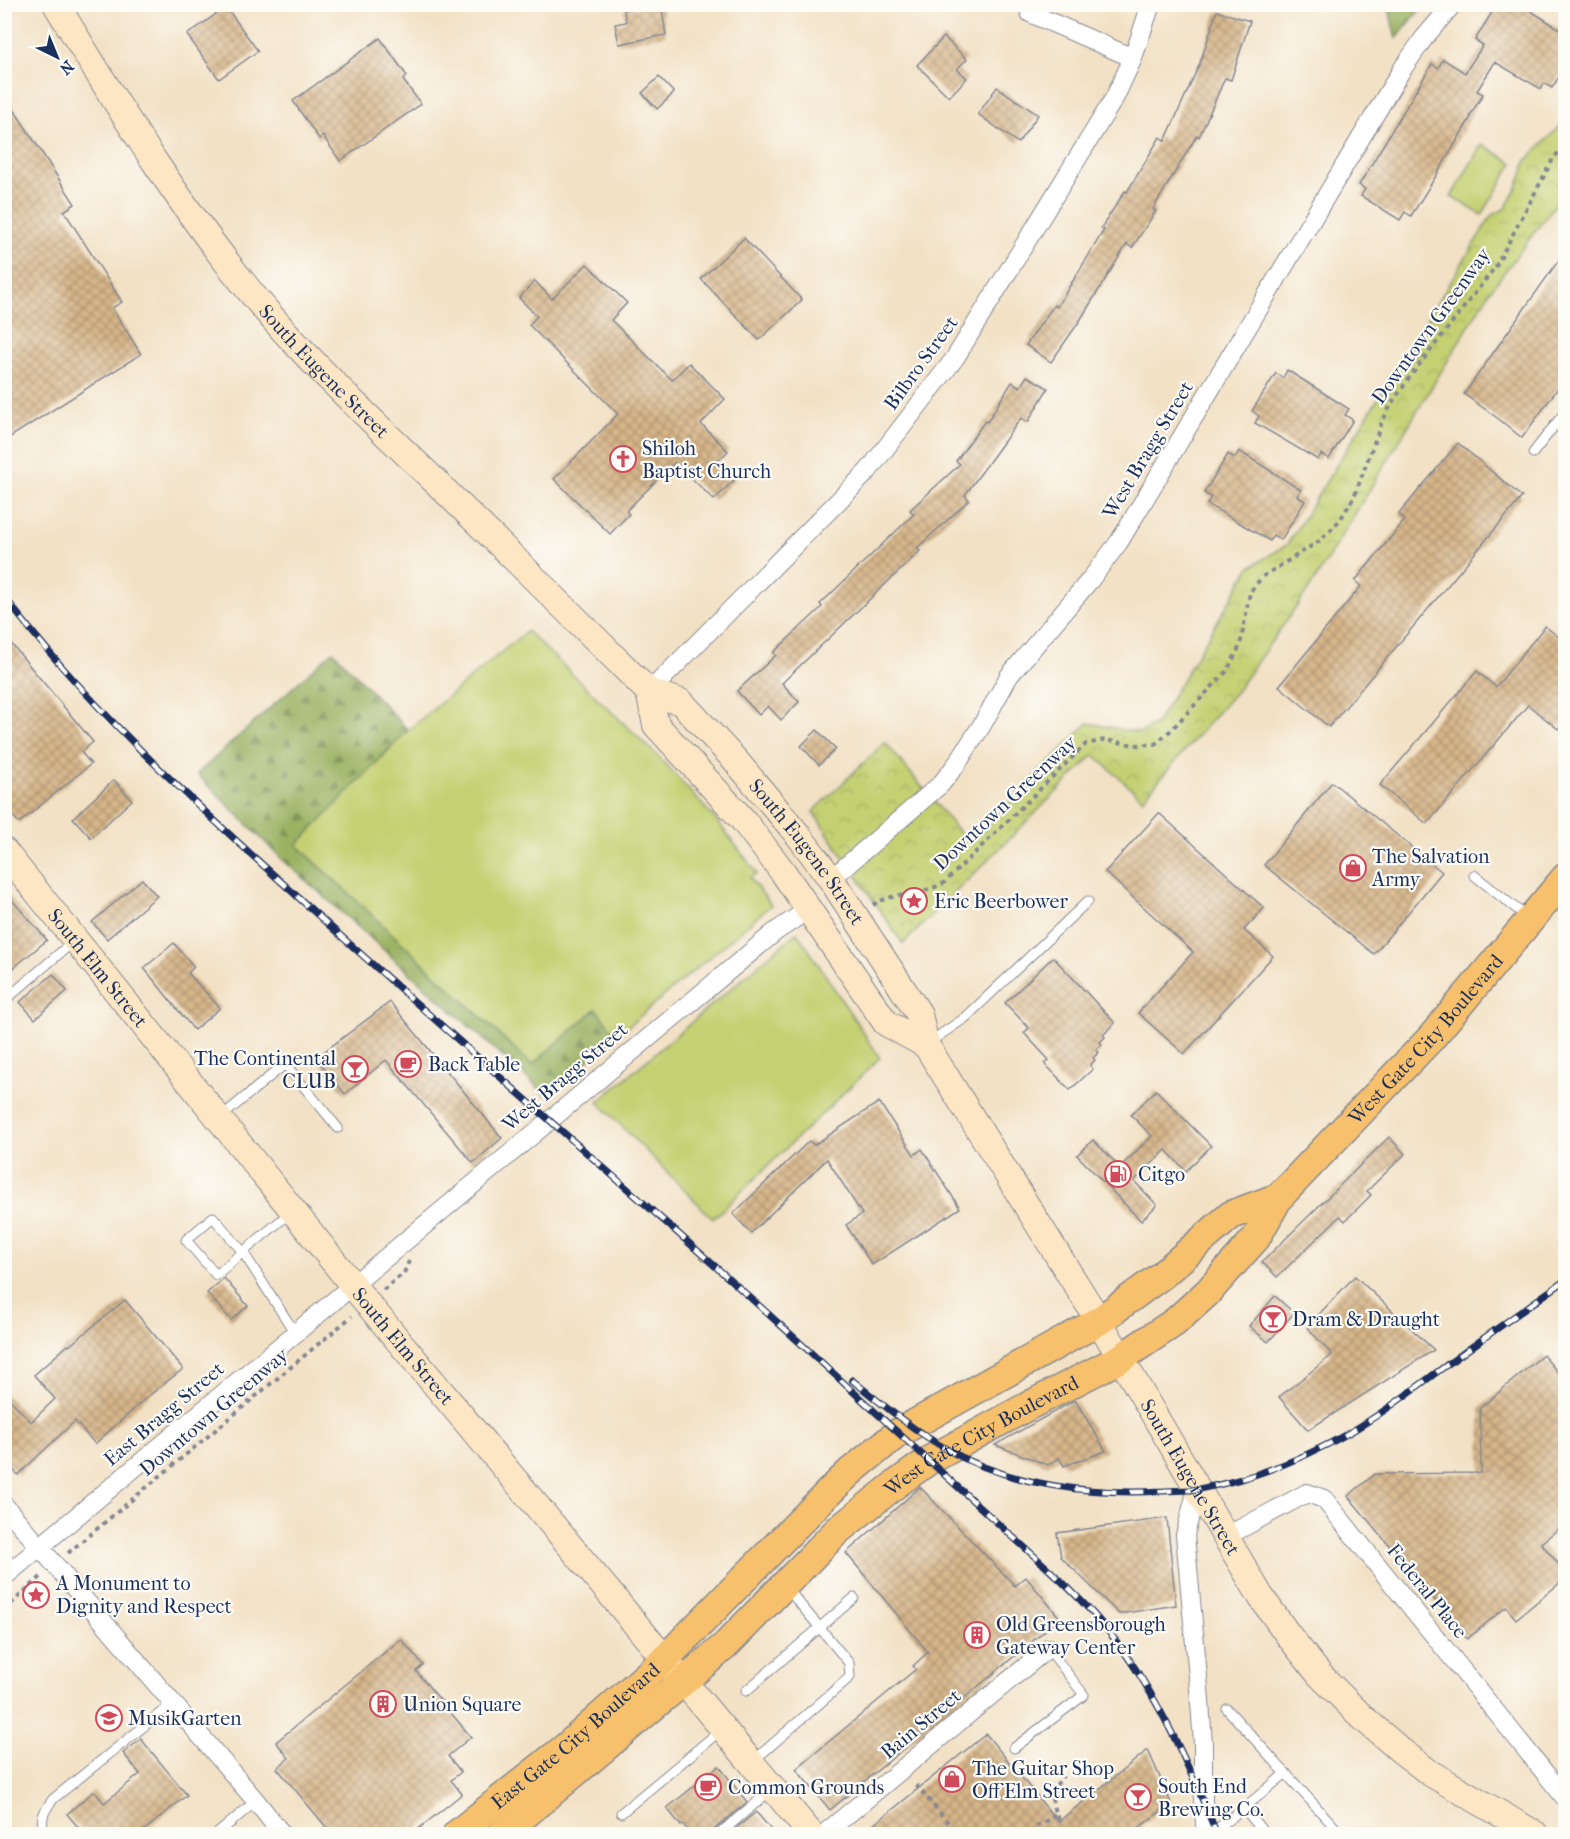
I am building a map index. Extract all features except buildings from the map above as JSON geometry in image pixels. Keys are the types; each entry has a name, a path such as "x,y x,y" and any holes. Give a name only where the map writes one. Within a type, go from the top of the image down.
{"main road":[{"name":"South Eugene Street","path":"56,4 156,165 221,255 270,315 397,445 649,692 681,702 763,792 831,879 920,1014 926,1045 1099,1321 1261,1597 1319,1674 1362,1717 1430,1773 1534,1834"},
{"name":"South Eugene Street","path":"649,692 656,725 743,820 783,872 885,1023 926,1045"},
{"name":"South Elm Street","path":"4,851 360,1294 811,1834"},
{"name":"West Gate City Boulevard","path":"684,1682 725,1646 837,1531 928,1461 1121,1358 1175,1322 1208,1292 1256,1238 1279,1197 1431,1038 1564,881"},
{"name":"West Gate City Boulevard","path":"665,1659 797,1523 850,1472 898,1433 1099,1321 1162,1275 1231,1215 1279,1197"},
{"name":"East Gate City Boulevard","path":"457,1834 566,1747 665,1659"},
{"name":"East Gate City Boulevard","path":"502,1834 684,1682"}],"street":[{"name":"Bilbro Street","path":"649,692 868,471 955,358 1115,97 1133,58 1151,4"},
{"name":"West Bragg Street","path":"831,879 941,784 982,725 1009,676 1119,542 1401,70 1453,4"},
{"path":"1030,13 1133,58"},
{"name":"West Bragg Street","path":"360,1294 424,1224 775,932 809,909"},
{"name":"East Bragg Street","path":"4,1577 294,1333 360,1294"},
{"path":"1197,1489 1185,1535 1203,1744 1203,1801 1208,1834"},
{"name":"Federal Place","path":"1225,1537 1306,1492 1324,1499 1566,1798"},
{"path":"4,1505 173,1702 282,1834"},
{"name":"Bain Street","path":"824,1834 1048,1648"}],"lane":[{"path":"1533,453 1566,411"},
{"path":"1474,875 1530,920"},
{"path":"926,1045 965,1018 1088,901"},
{"path":"4,1001 75,939"},
{"path":"220,1119 285,1064 338,1128"},
{"path":"293,1210 243,1252 216,1275 186,1240 213,1217 243,1252 294,1333"},
{"path":"752,1763 850,1677 849,1663 785,1585"},
{"path":"746,1691 854,1598"},
{"path":"1014,1748 1084,1695 1048,1648"},
{"path":"45,1834 42,1825 43,1812 53,1799 173,1702"},
{"path":"1227,1709 1341,1834"},
{"path":"621,1813 723,1729"},
{"path":"1208,1834 1286,1773"},
{"path":"719,1834 773,1788"},
{"path":"216,1834 256,1801"},
{"path":"1244,1808 1265,1834"}],"path":[{"name":"Downtown Greenway","path":"856,918 895,895 925,892 944,883 1086,744 1105,740 1135,745 1155,744 1227,671 1240,646 1250,592 1262,577 1321,540 1340,520 1354,497 1381,424 1392,403 1408,378 1496,266 1553,159 1566,144"},
{"name":"Downtown Greenway","path":"4,1610 360,1294 407,1270 414,1238 424,1224"},
{"path":"1059,1819 1051,1800 1052,1791 1063,1776"},
{"path":"916,1785 958,1834"},
{"path":"1032,1834 1036,1826 1050,1820 1055,1812"}],"green space":[{"path":"1388,4 1424,5 1396,39"},
{"path":"1565,121 1565,192 1490,291 1312,585 1237,690 1143,799 1094,755 903,944 813,812 885,742 969,844 1088,723 1140,733 1156,724 1250,567 1287,545 1492,215 1505,209 1518,185 1527,160"},
{"path":"1482,144 1513,163 1482,215 1451,197"},
{"path":"527,631 659,757 717,821 757,873 750,878 771,905 617,1036 596,1009 532,1065 297,845 408,730"},
{"path":"333,651 408,730 297,845 532,1065 596,1009 617,1036 546,1095 283,860 197,774"},
{"path":"797,932 880,1058 713,1219 598,1102"}],"railway":[{"path":"4,596 74,681 190,798 380,971 725,1275 1077,1596 1116,1641 1146,1686 1184,1759 1217,1834"},
{"path":"852,1380 898,1417 935,1442 998,1472 1052,1486 1080,1489 1136,1492 1199,1489 1275,1468 1347,1434 1391,1406 1566,1280"}],"place":[{"name":"Shiloh Baptist Church","path":"623,459"},
{"name":"The Salvation Army","path":"1353,868"},
{"name":"Eric Beerbower","path":"914,901"},
{"name":"Back Table","path":"408,1064"},
{"name":"The Continental CLUB","path":"355,1069"},
{"name":"Citgo","path":"1118,1174"},
{"name":"Dram & Draught","path":"1273,1319"},
{"name":"A Monument to Dignity and Respect","path":"36,1595"},
{"name":"Old Greensborough Gateway Center","path":"977,1635"},
{"name":"Union Square","path":"383,1704"},
{"name":"MusikGarten","path":"109,1718"},
{"name":"The Guitar Shop Off Elm Street","path":"952,1779"},
{"name":"Common Grounds","path":"708,1787"},
{"name":"South End Brewing Co.","path":"1138,1797"}]}
